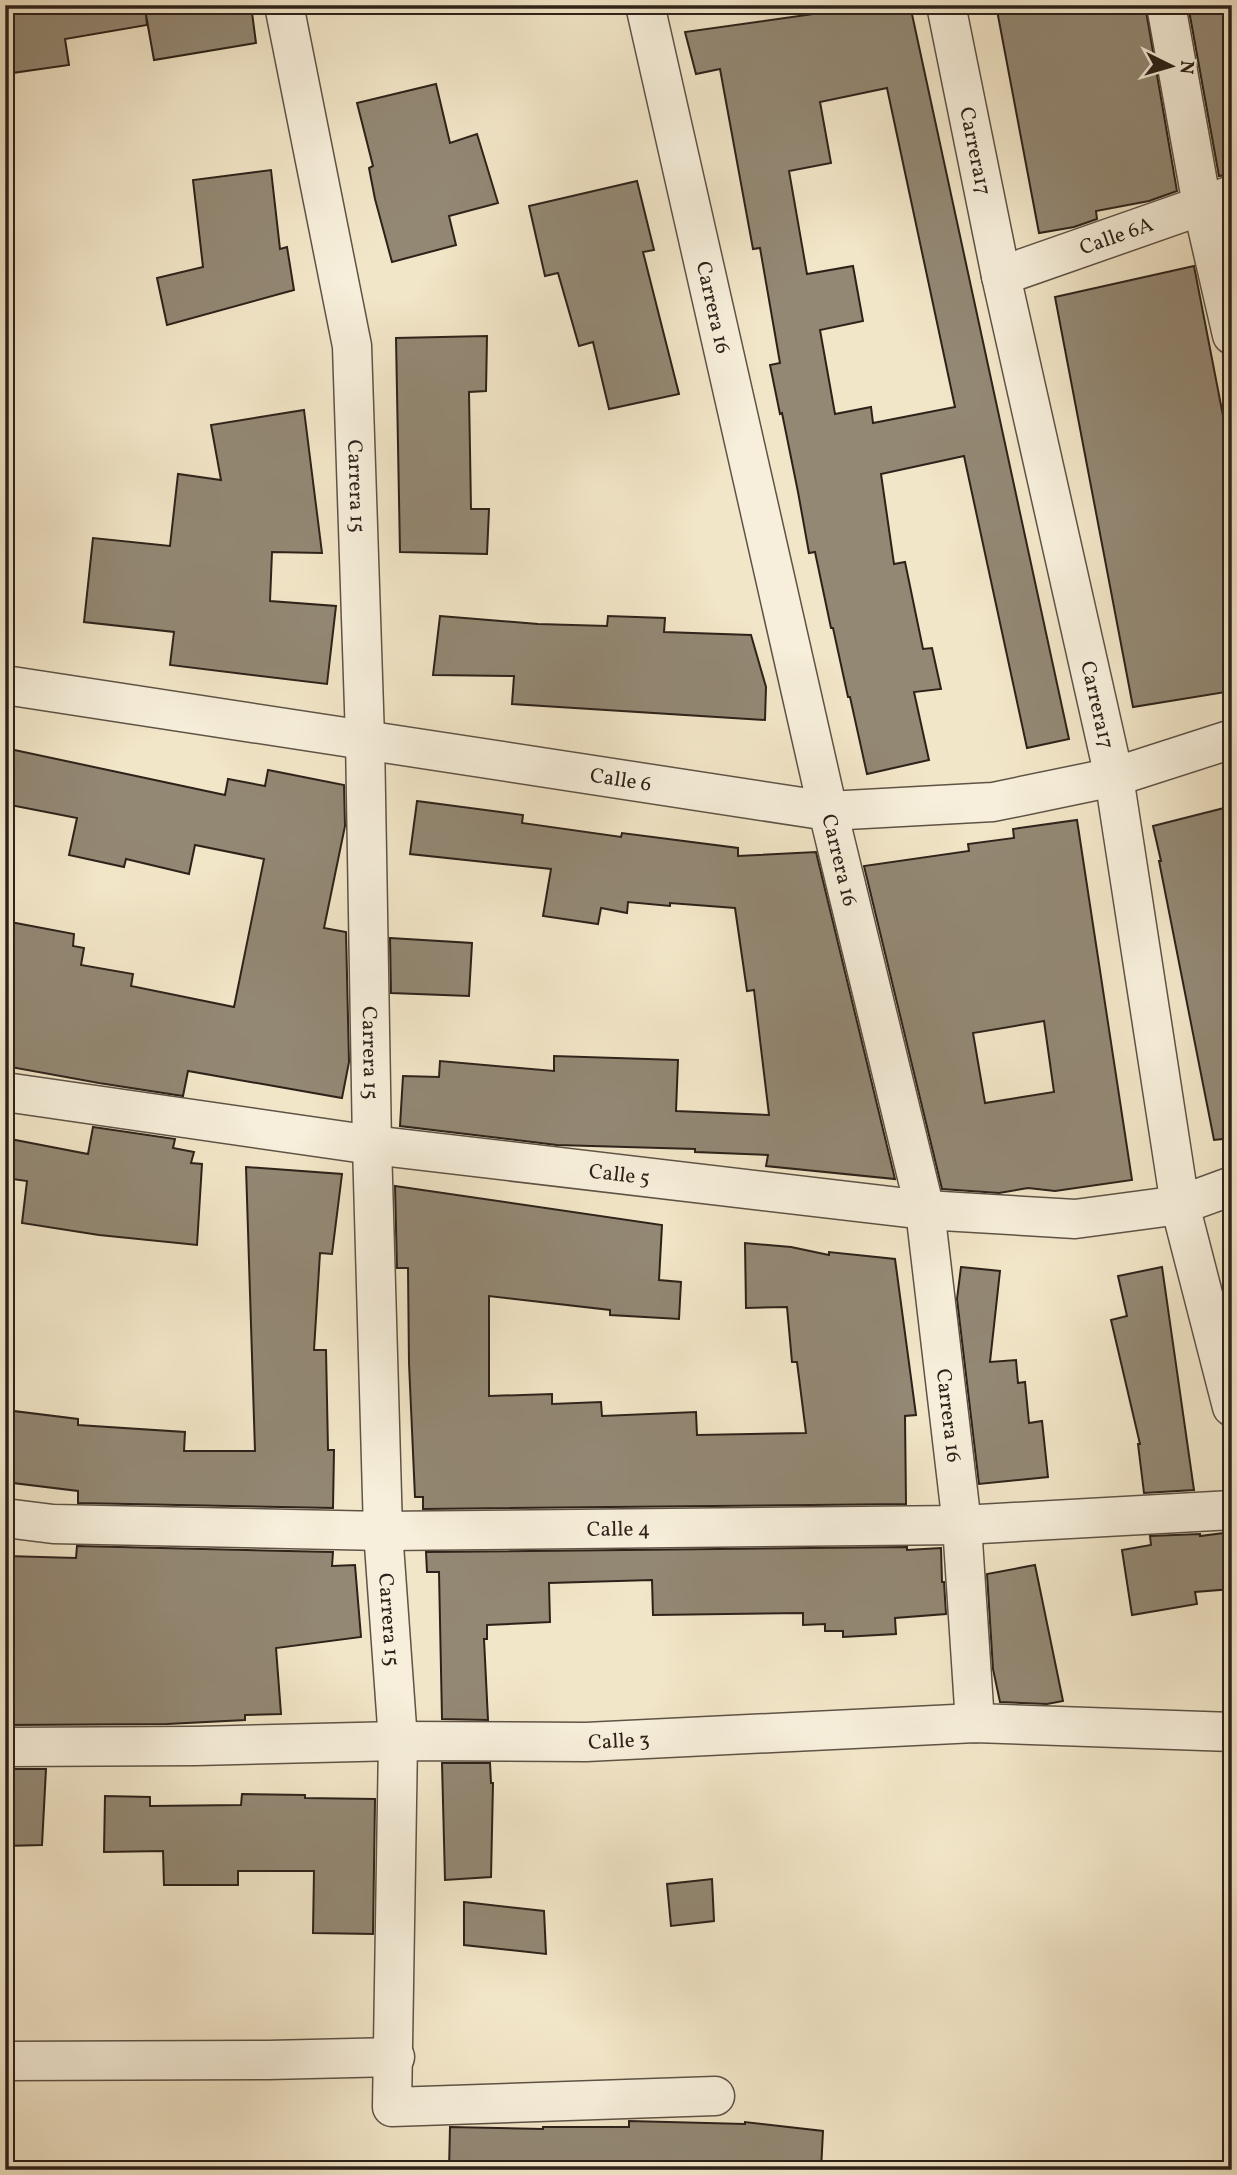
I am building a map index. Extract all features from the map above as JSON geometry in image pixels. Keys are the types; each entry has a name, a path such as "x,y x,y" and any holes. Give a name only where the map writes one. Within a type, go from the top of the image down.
{"street":[{"name":"Carrera 15","path":"284,5 352,346 365,738 372,1145 383,1531 398,1741 393,2107 715,2096"},
{"name":"Carrera 16","path":"645,5 828,811 925,1210 962,1525 975,1723"},
{"name":"Carrera17","path":"946,5 1001,276 1114,777 1180,1205 1232,1407"},
{"path":"1166,5 1217,200 1232,335"},
{"name":"Calle 6A","path":"1001,276 1217,200"},
{"name":"Calle 6","path":"5,685 828,811 993,802 1114,777 1232,739"},
{"name":"Calle 5","path":"5,1092 372,1145 925,1210 1076,1219 1180,1205 1232,1186"},
{"name":"Calle 4","path":"5,1518 53,1524 383,1531 962,1525 1232,1510"},
{"name":"Calle 3","path":"5,1747 398,1741 586,1742 975,1723 1232,1732"},
{"path":"5,2061 395,2057"}],"building":[{"path":"5,5 251,5 256,43 154,60 146,15 147,25 65,39 69,65 12,73"},
{"path":"877,5 910,5 1069,739 1027,748 964,456 881,474 894,564 905,562 923,649 932,648 941,689 914,692 929,760 867,774 815,552 809,553 782,413 780,414 770,365 780,363 760,248 753,249 720,69 696,74 685,32","holes":["887,88 955,407 873,423 871,407 835,414 820,330 863,321 853,266 807,274 789,171 831,163 820,102"]},
{"path":"996,5 1145,5 1177,191 1149,201 1096,211 1097,219 1074,227 1039,233"},
{"path":"1188,5 1232,5 1232,174 1219,176"},
{"path":"436,84 450,143 477,134 498,203 449,216 456,245 392,262 375,199 369,168 373,166 357,103"},
{"path":"271,170 280,249 287,247 294,290 167,325 157,278 203,267 193,180"},
{"path":"637,181 654,250 643,252 679,394 609,409 593,342 579,346 558,273 545,276 529,206"},
{"path":"1194,266 1232,462 1232,691 1133,707 1055,297"},
{"path":"487,336 486,391 469,392 471,509 489,509 487,554 400,552 396,338"},
{"path":"304,410 322,553 272,552 270,601 336,606 327,684 170,665 174,632 84,622 93,538 170,546 178,474 221,480 211,425"},
{"path":"440,616 538,624 607,626 608,616 665,618 664,632 751,635 766,687 765,720 512,704 514,676 433,675"},
{"path":"5,748 225,795 228,779 265,786 268,770 344,785 345,826 324,928 346,932 349,1062 342,1098 188,1071 183,1096 5,1066 5,921 74,934 73,946 84,948 81,965 133,974 131,986 234,1007 264,859 195,845 189,874 126,859 124,867 69,855 77,818 5,804"},
{"path":"417,801 523,815 522,823 621,837 622,833 738,848 738,856 816,852 895,1179 766,1166 768,1155 695,1152 695,1149 557,1145 400,1126 403,1076 439,1077 440,1061 554,1071 554,1056 678,1060 676,1111 769,1115 754,990 747,991 735,908 628,902 627,913 601,908 598,924 543,916 551,869 410,854"},
{"path":"1224,808 1232,850 1232,1138 1214,1140 1153,826"},
{"path":"1077,820 1132,1180 1055,1191 1028,1188 999,1193 942,1189 864,866 969,851 968,844 1014,838 1013,829","holes":["1044,1021 1054,1092 985,1103 973,1033"]},
{"path":"390,938 472,943 469,996 391,993"},
{"path":"93,1127 175,1139 173,1148 194,1152 191,1163 202,1164 197,1245 99,1235 22,1223 27,1181 5,1178 5,1138 88,1154"},
{"path":"246,1167 342,1174 332,1254 320,1253 314,1350 326,1350 328,1450 334,1450 333,1508 78,1503 78,1491 5,1482 5,1410 78,1419 78,1425 185,1432 184,1451 255,1451"},
{"path":"395,1186 662,1225 659,1280 681,1282 679,1319 610,1315 610,1310 489,1296 489,1396 552,1394 552,1404 601,1402 602,1416 696,1412 697,1435 806,1433 797,1362 792,1362 787,1307 746,1308 745,1243 791,1247 829,1255 829,1252 895,1259 916,1415 905,1416 906,1504 423,1509 423,1497 415,1497 408,1268 397,1268"},
{"path":"961,1267 1000,1271 990,1362 1016,1360 1018,1383 1025,1382 1029,1423 1042,1421 1048,1477 979,1484 957,1299"},
{"path":"1162,1267 1194,1490 1144,1493 1140,1444 1111,1320 1127,1316 1118,1276"},
{"path":"1232,1532 1232,1589 1195,1592 1197,1604 1132,1615 1122,1550 1151,1545 1150,1536 1200,1536"},
{"path":"77,1546 333,1552 332,1566 355,1565 361,1637 276,1648 281,1714 245,1715 245,1720 167,1724 5,1725 7,1556 76,1558"},
{"path":"907,1547 907,1550 941,1548 946,1614 895,1618 896,1634 843,1637 843,1631 825,1631 825,1624 803,1625 803,1613 653,1615 652,1580 549,1583 550,1622 487,1625 487,1639 484,1639 488,1720 442,1719 439,1572 427,1572 426,1552"},
{"path":"1035,1565 1063,1701 1047,1704 1000,1702 993,1669 987,1574"},
{"path":"442,1763 490,1763 493,1783 491,1877 445,1880"},
{"path":"5,1769 46,1769 42,1845 5,1846"},
{"path":"242,1794 375,1799 373,1934 313,1933 314,1871 238,1871 238,1885 164,1885 163,1851 104,1852 105,1796 150,1797 150,1806 241,1805"},
{"path":"712,1879 714,1921 671,1926 667,1884"},
{"path":"464,1902 544,1911 546,1954 464,1945"},
{"path":"629,2121 745,2122 823,2131 821,2170 449,2170 450,2127 629,2127"}]}
